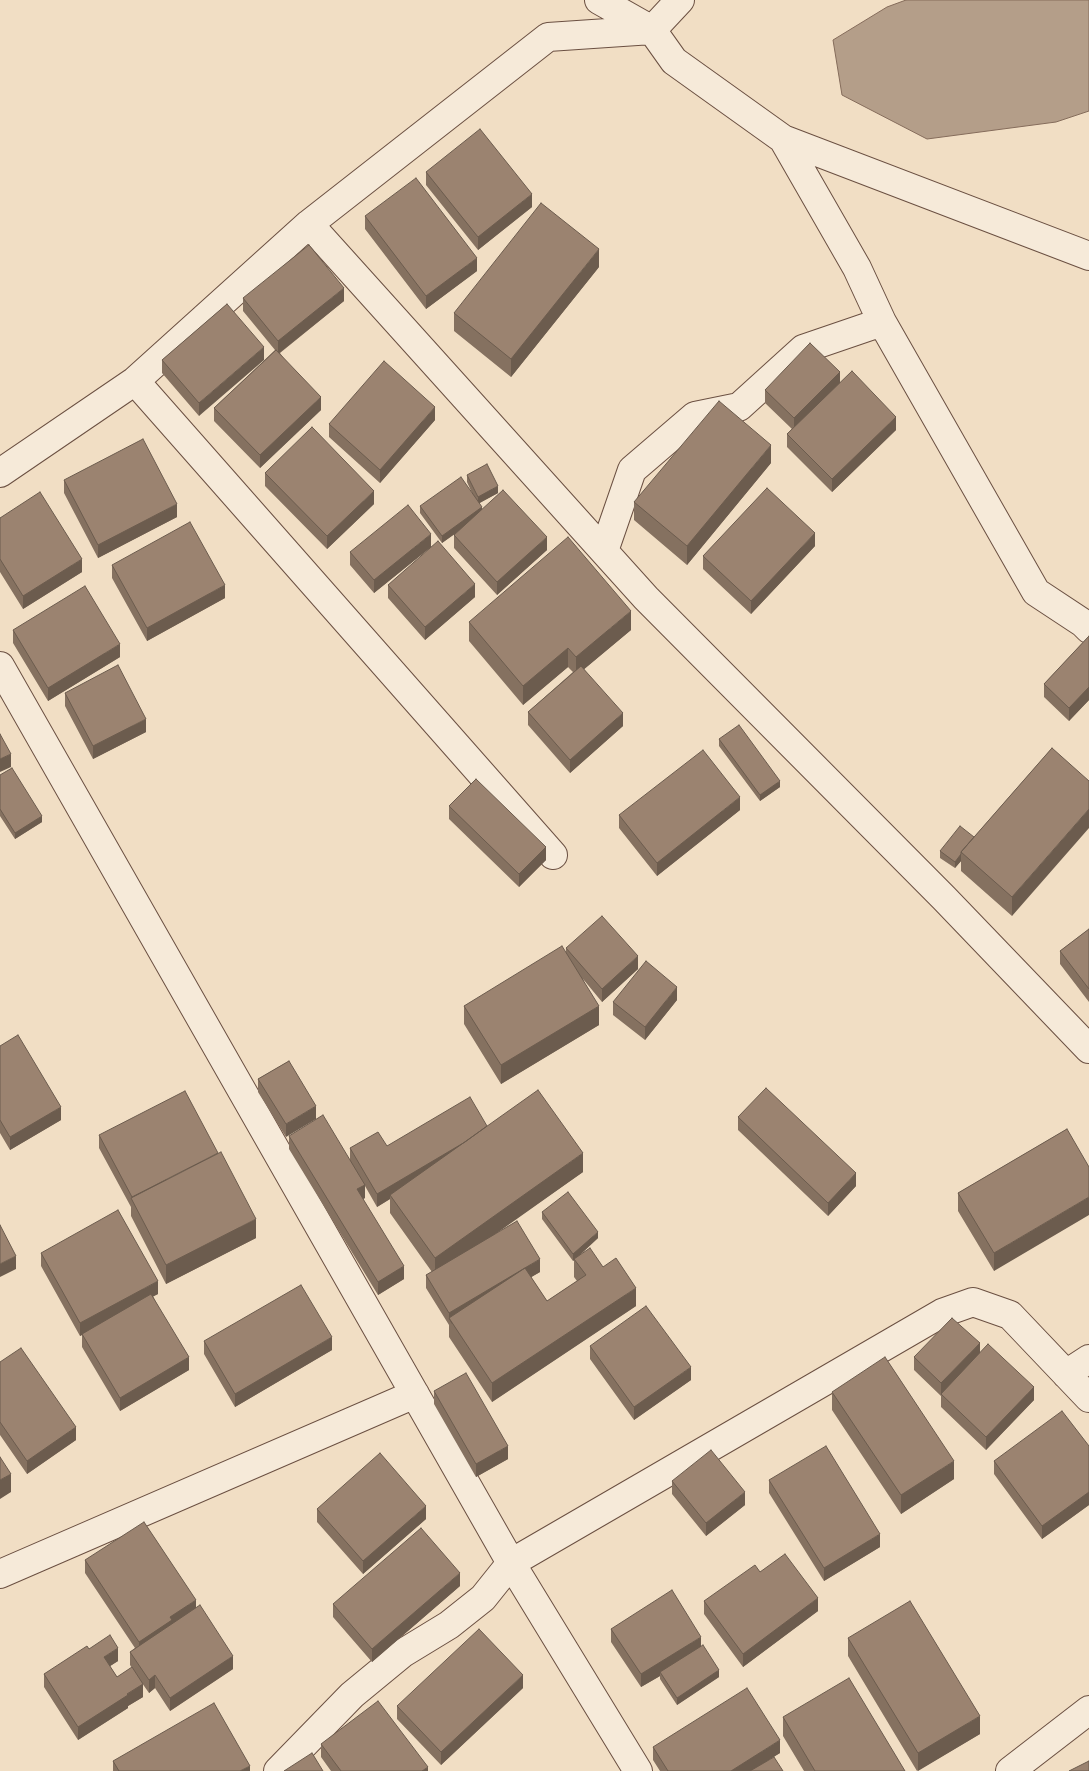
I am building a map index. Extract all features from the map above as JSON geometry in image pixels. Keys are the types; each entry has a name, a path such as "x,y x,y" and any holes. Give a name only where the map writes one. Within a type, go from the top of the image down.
{"street":[{"path":"600,0 652,30 674,61 783,139 1089,256"},
{"path":"0,473 134,381 309,224 548,37 652,30 680,0"},
{"path":"783,139 857,268 882,322 1036,592 1083,622 1089,629"},
{"path":"309,224 646,598 944,898 1089,1049"},
{"path":"604,551 632,470 696,416 739,407 803,349 882,322"},
{"path":"134,381 552,856"},
{"path":"0,666 511,1563 638,1771"},
{"path":"278,1771 352,1695 403,1653 449,1625 483,1598 511,1563 942,1313 973,1302 1010,1315 1089,1398"},
{"path":"1066,1374 1089,1359"},
{"path":"0,1574 415,1394"},
{"path":"1010,1771 1089,1710"}],"shaded area":[{"path":"906,0 1089,0 1089,111 1056,122 927,139 842,95 833,40 887,7"}],"building":[{"path":"480,129 532,194 478,237 426,172"},
{"path":"416,178 477,258 426,296 365,216"},
{"path":"541,203 599,249 511,359 454,313"},
{"path":"309,245 344,288 278,341 243,298"},
{"path":"227,304 264,347 199,403 162,360"},
{"path":"810,343 840,372 794,418 765,390"},
{"path":"276,350 321,397 260,455 214,408"},
{"path":"384,361 435,407 380,470 329,424"},
{"path":"852,371 896,417 832,479 787,434"},
{"path":"719,401 771,445 687,546 634,502"},
{"path":"312,427 374,491 327,536 265,473"},
{"path":"143,439 177,504 98,545 64,480"},
{"path":"487,464 498,486 478,497 467,475"},
{"path":"461,477 482,507 442,536 420,506"},
{"path":"767,488 815,533 751,601 703,556"},
{"path":"503,490 547,537 497,582 454,535"},
{"path":"40,492 82,559 23,596 0,559 0,518"},
{"path":"408,505 431,534 374,580 350,552"},
{"path":"190,522 225,585 147,628 112,565"},
{"path":"568,537 631,611 576,657 568,648 523,686 469,622"},
{"path":"438,541 475,584 425,627 388,585"},
{"path":"85,586 120,644 48,688 13,630"},
{"path":"1089,636 1089,687 1069,708 1044,684"},
{"path":"118,665 146,719 93,746 65,693"},
{"path":"581,666 623,713 570,760 528,712"},
{"path":"739,725 780,781 760,795 719,739"},
{"path":"0,734 11,754 0,759"},
{"path":"1052,748 1089,781 1089,809 1012,897 961,852"},
{"path":"703,750 740,797 657,863 619,815"},
{"path":"12,768 42,816 15,833 0,809 0,775"},
{"path":"476,779 546,847 519,874 449,806"},
{"path":"960,826 974,837 955,862 940,851"},
{"path":"602,916 638,956 602,989 566,948"},
{"path":"1089,929 1089,989 1060,951"},
{"path":"562,946 599,1006 501,1065 464,1006"},
{"path":"646,961 677,987 645,1027 613,1002"},
{"path":"18,1035 61,1107 10,1137 0,1120 0,1046"},
{"path":"289,1061 316,1106 286,1124 258,1079"},
{"path":"766,1088 856,1173 828,1203 738,1117"},
{"path":"538,1090 583,1153 435,1258 390,1195"},
{"path":"185,1091 218,1153 132,1197 99,1135"},
{"path":"470,1097 487,1126 465,1142 377,1194 350,1148 378,1132 387,1146"},
{"path":"323,1115 365,1185 357,1189 404,1266 378,1282 289,1136"},
{"path":"1067,1129 1089,1167 1089,1197 994,1253 958,1193"},
{"path":"221,1152 256,1219 166,1265 131,1198"},
{"path":"568,1192 598,1232 573,1254 542,1212"},
{"path":"118,1210 158,1281 80,1323 41,1253"},
{"path":"517,1221 540,1259 449,1313 426,1275"},
{"path":"0,1225 16,1256 0,1264"},
{"path":"590,1248 603,1267 616,1258 636,1288 492,1383 449,1318 525,1268 547,1301 586,1275 574,1259"},
{"path":"301,1285 332,1337 235,1394 204,1341"},
{"path":"151,1294 189,1357 120,1398 82,1334"},
{"path":"646,1306 691,1367 634,1407 590,1346"},
{"path":"952,1318 980,1343 941,1383 914,1357"},
{"path":"988,1344 1034,1387 986,1437 941,1394"},
{"path":"21,1348 76,1427 27,1461 0,1422 0,1362"},
{"path":"885,1357 954,1461 901,1495 832,1392"},
{"path":"466,1373 508,1446 476,1464 434,1391"},
{"path":"1062,1411 1089,1446 1089,1492 1042,1526 994,1461"},
{"path":"826,1446 880,1534 824,1568 769,1480"},
{"path":"711,1450 745,1492 706,1523 672,1481"},
{"path":"380,1453 426,1506 363,1561 317,1509"},
{"path":"0,1457 11,1474 0,1480"},
{"path":"144,1522 196,1600 170,1617 172,1620 139,1642 85,1560"},
{"path":"421,1528 460,1573 372,1649 333,1604"},
{"path":"785,1554 818,1598 743,1654 704,1601 755,1565 760,1572"},
{"path":"672,1590 701,1637 641,1674 611,1629"},
{"path":"910,1601 980,1716 918,1753 848,1638"},
{"path":"200,1605 233,1656 170,1698 155,1675 149,1680 130,1652"},
{"path":"479,1629 523,1675 441,1752 397,1706"},
{"path":"110,1635 118,1648 104,1657 117,1677 132,1667 143,1684 78,1727 44,1674 87,1646 89,1649"},
{"path":"703,1645 719,1670 677,1698 660,1672"},
{"path":"849,1678 905,1771 815,1771 783,1717"},
{"path":"747,1688 780,1740 731,1771 668,1771 653,1747"},
{"path":"378,1701 428,1767 422,1771 341,1771 321,1744"},
{"path":"214,1703 250,1766 240,1771 119,1771 113,1761"},
{"path":"312,1753 323,1771 284,1771"},
{"path":"774,1757 783,1771 750,1771"},
{"path":"1089,1761 1089,1771 1069,1771"}]}
